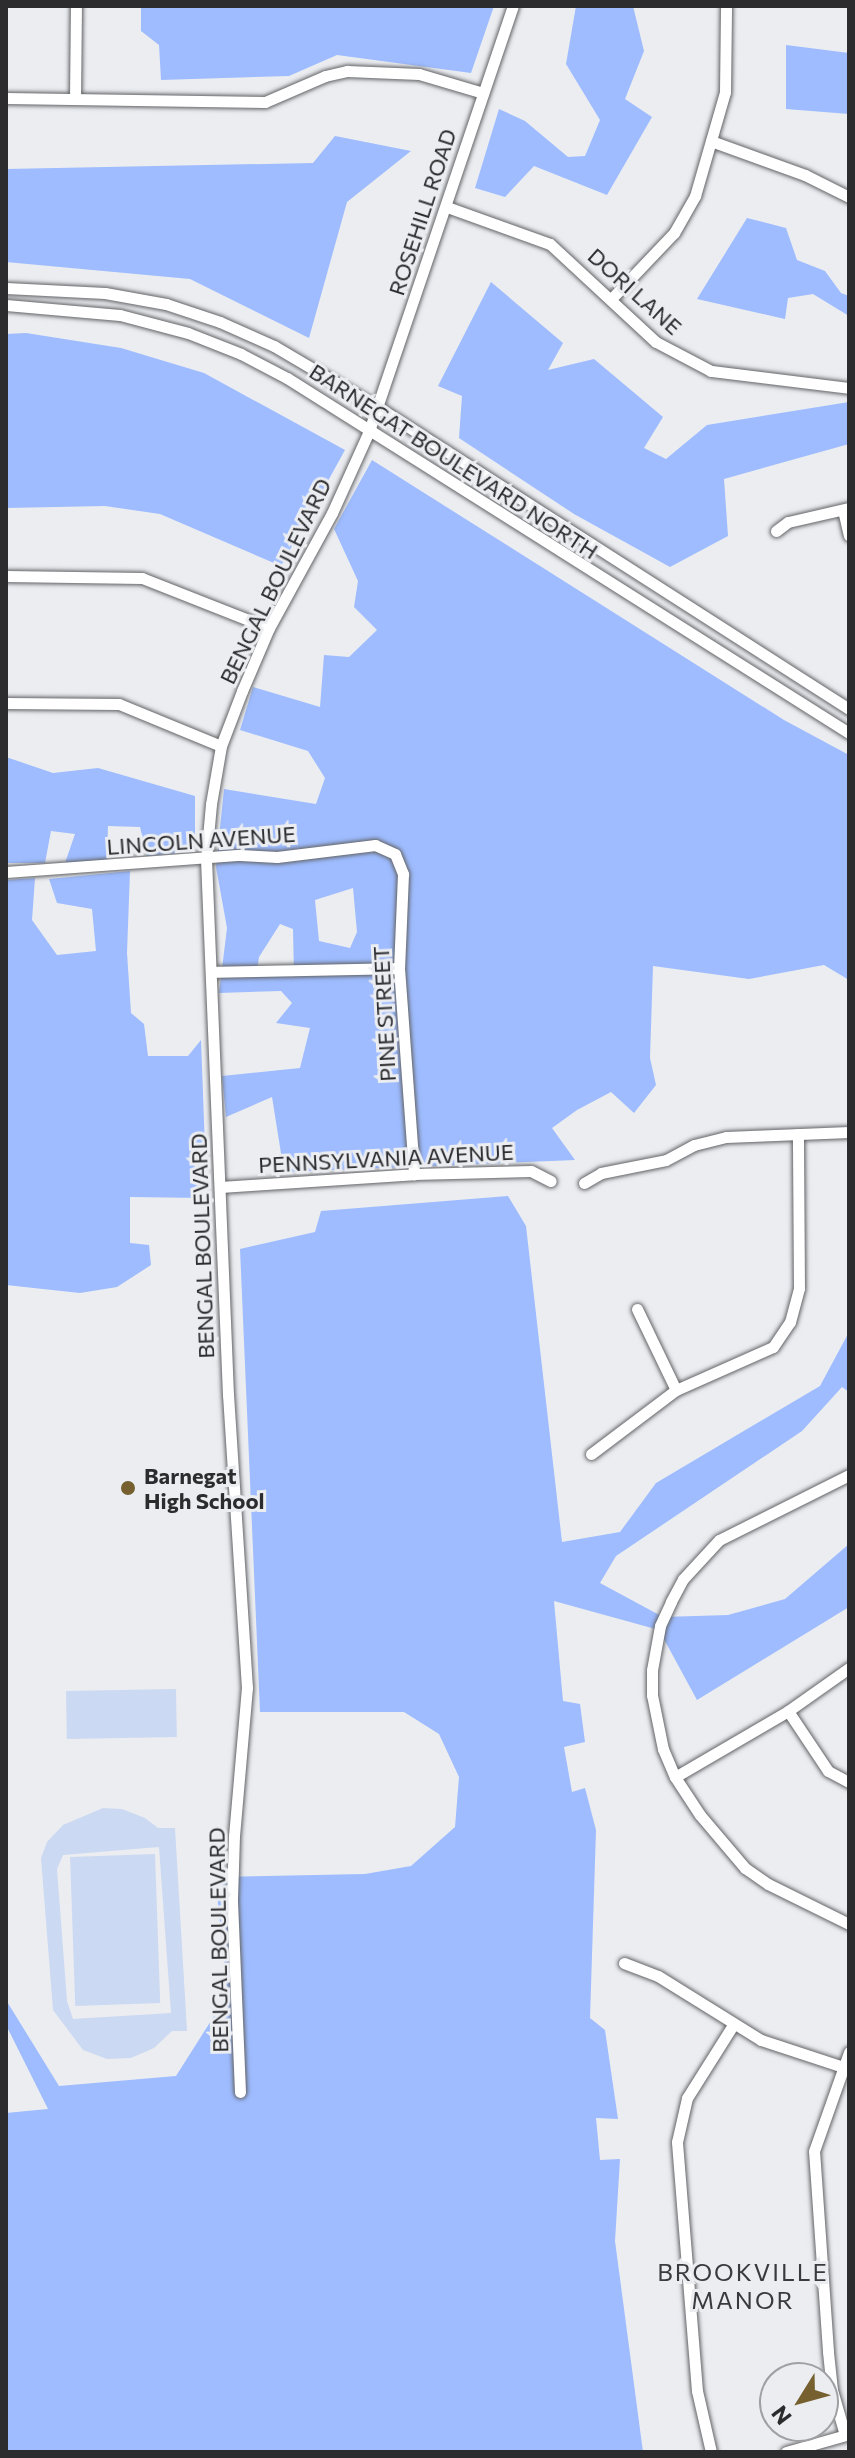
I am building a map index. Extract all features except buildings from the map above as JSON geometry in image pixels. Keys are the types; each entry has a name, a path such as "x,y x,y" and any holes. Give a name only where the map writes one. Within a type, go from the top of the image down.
{"street":[{"path":"75,99 76,6"},
{"name":"ROSEHILL ROAD","path":"369,431 513,6"},
{"path":"612,298 686,216 711,141 727,76 726,6"},
{"path":"6,98 265,102 325,76 347,71 419,74 483,93"},
{"path":"711,141 762,158 849,197"},
{"name":"DORI LANE","path":"447,207 550,244 612,298 656,342 711,371 849,388"},
{"name":"BARNEGAT BOULEVARD NORTH","path":"6,288 105,293 166,304 220,322 274,346 376,406 849,709"},
{"name":"BARNEGAT BOULEVARD NORTH","path":"6,305 120,315 201,337 287,378 849,733"},
{"name":"BENGAL BOULEVARD","path":"240,2092 232,1899 234,1836 247,1688 228,1395 206,859 221,746 269,628 332,513 369,431"},
{"path":"776,531 788,522 846,509 849,535"},
{"path":"6,576 142,578 269,628"},
{"path":"6,703 119,704 221,746"},
{"name":"LINCOLN AVENUE","path":"6,872 240,855 277,857 375,845 395,854"},
{"name":"PINE STREET","path":"395,854 403,874 399,968 414,1174"},
{"path":"211,972 399,968"},
{"path":"584,1183 601,1173 666,1160 694,1145 726,1137 849,1132"},
{"path":"591,1454 676,1390 773,1347 790,1322 799,1288 798,1134"},
{"name":"PENNSYLVANIA AVENUE","path":"220,1187 414,1174 531,1171 551,1181"},
{"path":"637,1309 676,1390"},
{"path":"849,1475 719,1540 683,1579 660,1626 652,1670 657,1725 675,1777 700,1815 745,1868 768,1884 849,1924"},
{"path":"675,1777 788,1711 849,1668"},
{"path":"788,1711 828,1771 849,1782"},
{"path":"624,1963 658,1976 761,2040 846,2068"},
{"path":"711,2452 697,2391 677,2142 687,2098 733,2025"},
{"path":"786,2452 847,2435 829,2364 814,2151 846,2068 849,2052"}],"shaded area":[{"path":"141,6 494,6 471,73 337,55 289,76 161,80 159,45 141,31"},
{"path":"576,6 633,6 644,51 625,99 652,117 607,195 534,166 505,197 475,188 499,109 525,121 568,157 585,156 600,120 566,64"},
{"path":"786,45 849,53 849,114 786,109"},
{"path":"335,136 411,151 347,202 309,338 190,279 6,262 6,169 313,163"},
{"path":"747,218 786,228 797,260 825,271 841,293 849,296 849,316 813,294 788,298 785,319 697,299"},
{"path":"491,282 563,343 548,370 594,359 663,417 644,448 666,459 707,425 849,402 849,444 724,479 728,536 670,567 574,514 459,438 462,396 438,386"},
{"path":"26,333 121,348 204,373 345,450 281,566 160,514 105,506 6,508 6,334"},
{"path":"372,460 784,720 849,755 849,980 824,965 749,979 653,966 650,1058 656,1085 634,1113 611,1092 552,1128 575,1160 284,1172 272,1097 226,1117 222,1076 300,1068 310,1028 276,1023 292,1003 281,991 219,993 227,928 216,867 224,789 316,804 325,778 308,751 240,730 253,687 320,707 324,655 349,657 377,630 354,607 358,581 334,529","holes":["353,888 357,932 350,948 319,941 315,900","280,924 293,929 294,977 257,971 259,957"]},
{"path":"6,757 53,773 98,768 195,796 195,851 147,856 140,827 108,826 107,860 65,863 75,834 51,831 45,863 6,863"},
{"path":"130,871 127,953 131,1013 144,1024 148,1056 188,1056 201,1040 206,1175 203,1198 130,1197 130,1243 149,1245 151,1265 117,1287 80,1293 6,1285 6,880 35,878 32,920 57,955 96,951 92,909 57,903 49,879"},
{"path":"508,1196 526,1226 562,1542 620,1532 656,1483 820,1386 849,1332 849,1392 842,1387 802,1431 616,1556 600,1583 663,1617 728,1615 785,1599 849,1544 849,1607 697,1700 659,1630 554,1601 563,1701 580,1704 585,1742 564,1747 572,1792 585,1788 596,1830 590,2018 605,2030 618,2119 596,2118 600,2160 620,2159 615,2241 643,2452 6,2452 6,2113 48,2109 6,2025 6,2000 59,2086 176,2076 228,1994 215,1877 365,1874 411,1866 455,1827 459,1777 439,1734 404,1712 260,1712 240,1249 315,1232 321,1211"},
{"path":"176,1689 177,1737 67,1739 66,1691"},
{"path":"103,1808 122,1809 145,1818 158,1828 175,1828 187,2031 172,2031 154,2048 131,2058 107,2059 83,2050 53,2010 41,1858 47,1842 63,1825","holes":["159,1847 171,2013 73,2019 67,2001 57,1869 63,1855"]},
{"path":"155,1854 160,2003 75,2006 70,1857"}],"place":[{"name":"Barnegat High School","path":"128,1488"}],"district":[{"name":"BROOKVILLE MANOR","path":"743,2286"}]}
